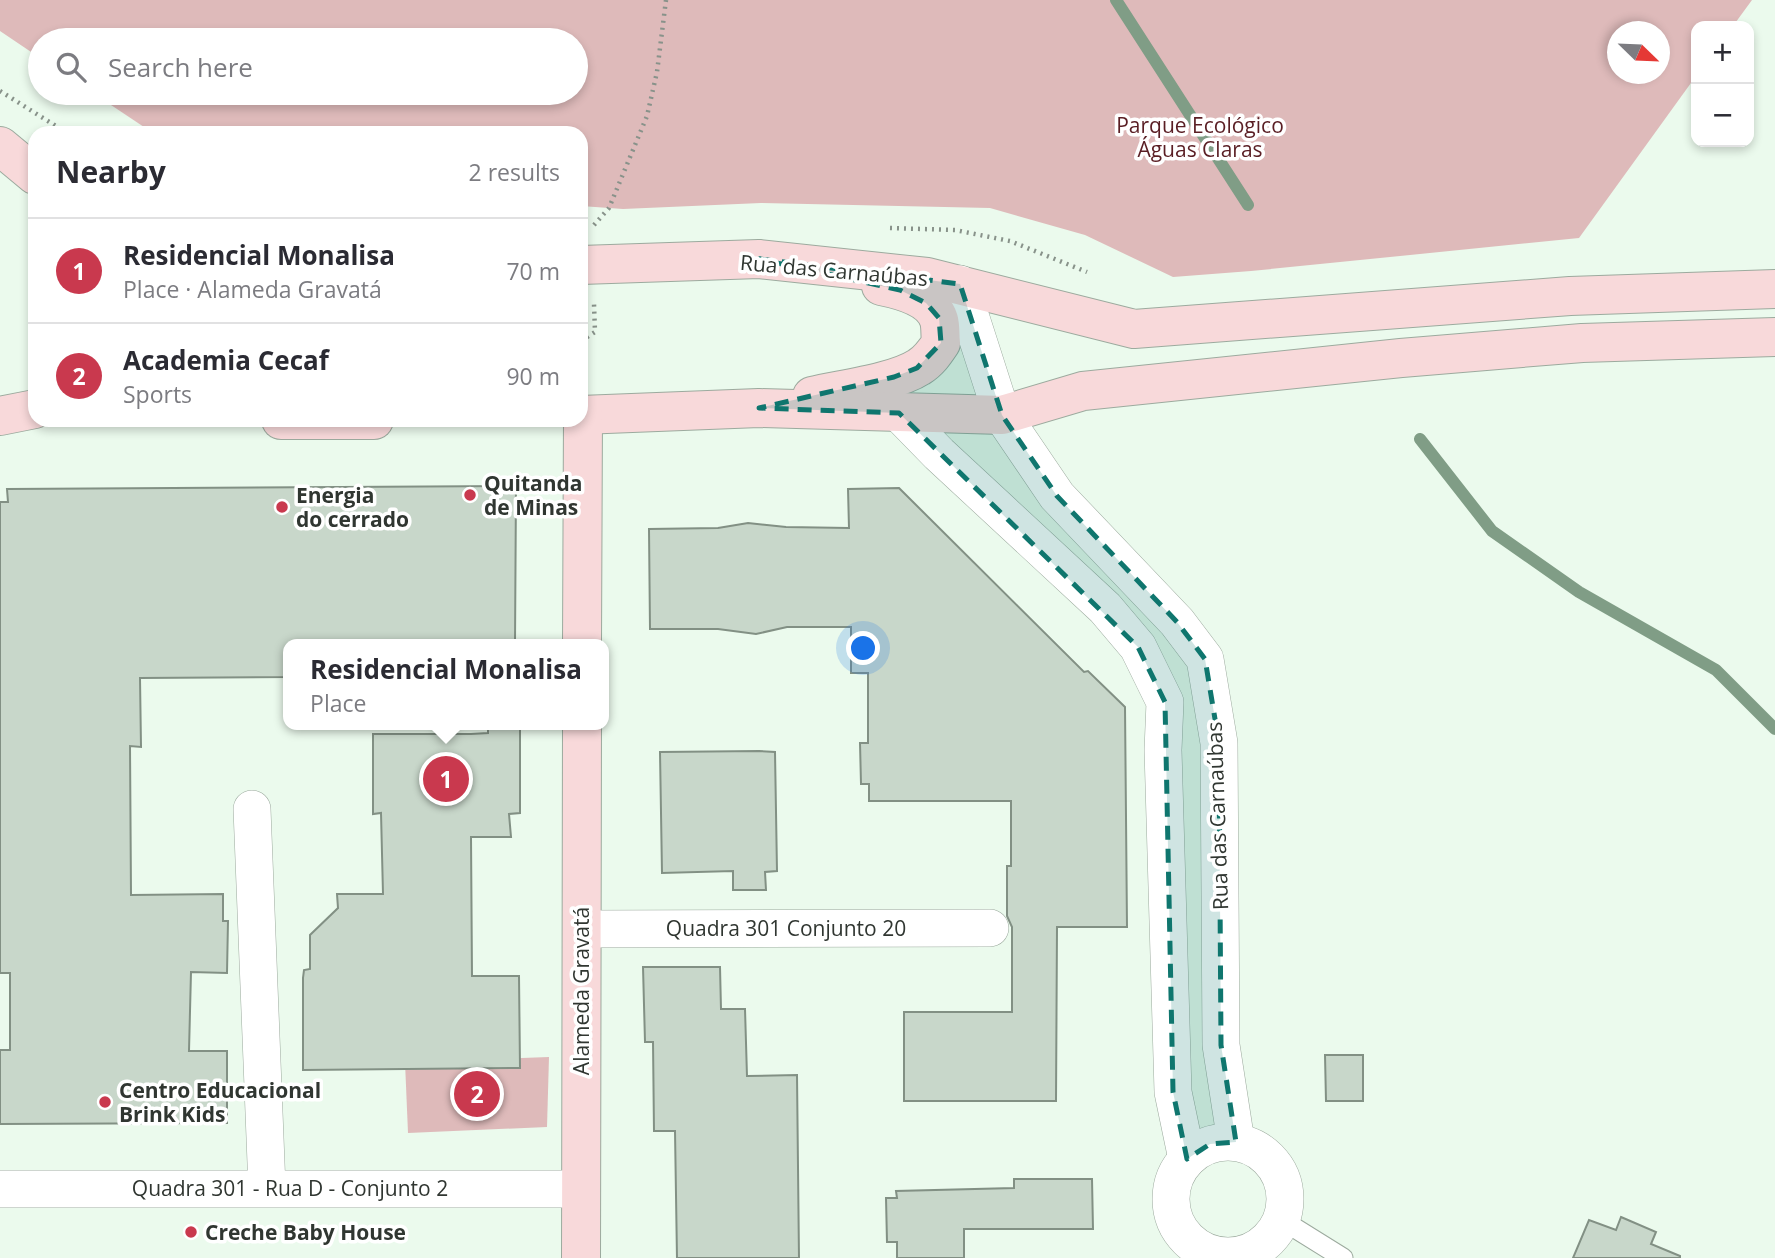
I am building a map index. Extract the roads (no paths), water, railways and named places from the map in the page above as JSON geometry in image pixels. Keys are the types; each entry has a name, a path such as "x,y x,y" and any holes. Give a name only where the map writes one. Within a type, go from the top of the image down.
{"street":[{"path":"0,144 28,159"},
{"path":"0,144 28,169"},
{"path":"759,259 900,290 926,303 939,318 941,343 931,357 917,368 894,377 759,408"},
{"name":"Rua das Carnaúbas","path":"588,265 759,259 927,277 1134,329 1570,296 1775,289"},
{"name":"Rua das Carnaúbas","path":"960,284 1002,415 1057,495 1177,622 1205,659 1219,743 1222,1045 1236,1142"},
{"path":"588,415 759,408 1002,415 1083,391 1401,358 1582,343 1775,337"},
{"path":"0,417 28,411"},
{"path":"899,413 939,454 1105,608 1138,646 1165,702 1163,750 1173,1092 1187,1159"},
{"path":"0,417 28,418"},
{"path":"582,427 582,639"},
{"name":"Alameda Gravatá","path":"581,1258 582,730"},
{"path":"252,809 267,1188"},
{"name":"Quadra 301 Conjunto 20","path":"582,929 990,928"},
{"path":"1236,1142 1255,1148 1272,1161 1282,1179 1286,1199 1276,1239 1255,1250 1235,1256 1191,1251 1177,1225 1171,1202 1174,1179 1187,1159 1210,1144 1236,1142"},
{"name":"Quadra 301 - Rua D - Conjunto 2","path":"0,1189 580,1189"}],"lane":[{"path":"1276,1239 1343,1258"}],"waterway":[{"path":"1116,0 1248,205"},
{"path":"1420,439 1492,531 1579,592 1716,670 1775,729"}],"place":[{"name":"Quitanda de Minas","path":"470,495"},
{"name":"Energia do cerrado","path":"282,507"},
{"name":"Residencial Monalisa","path":"446,779"},
{"name":"Academia Cecaf","path":"477,1094"},
{"name":"Centro Educacional Brink Kids","path":"105,1102"},
{"name":"Creche Baby House","path":"191,1232"}],"park label":[{"name":"Parque Ecológico Águas Claras","path":"1200,137"}]}
